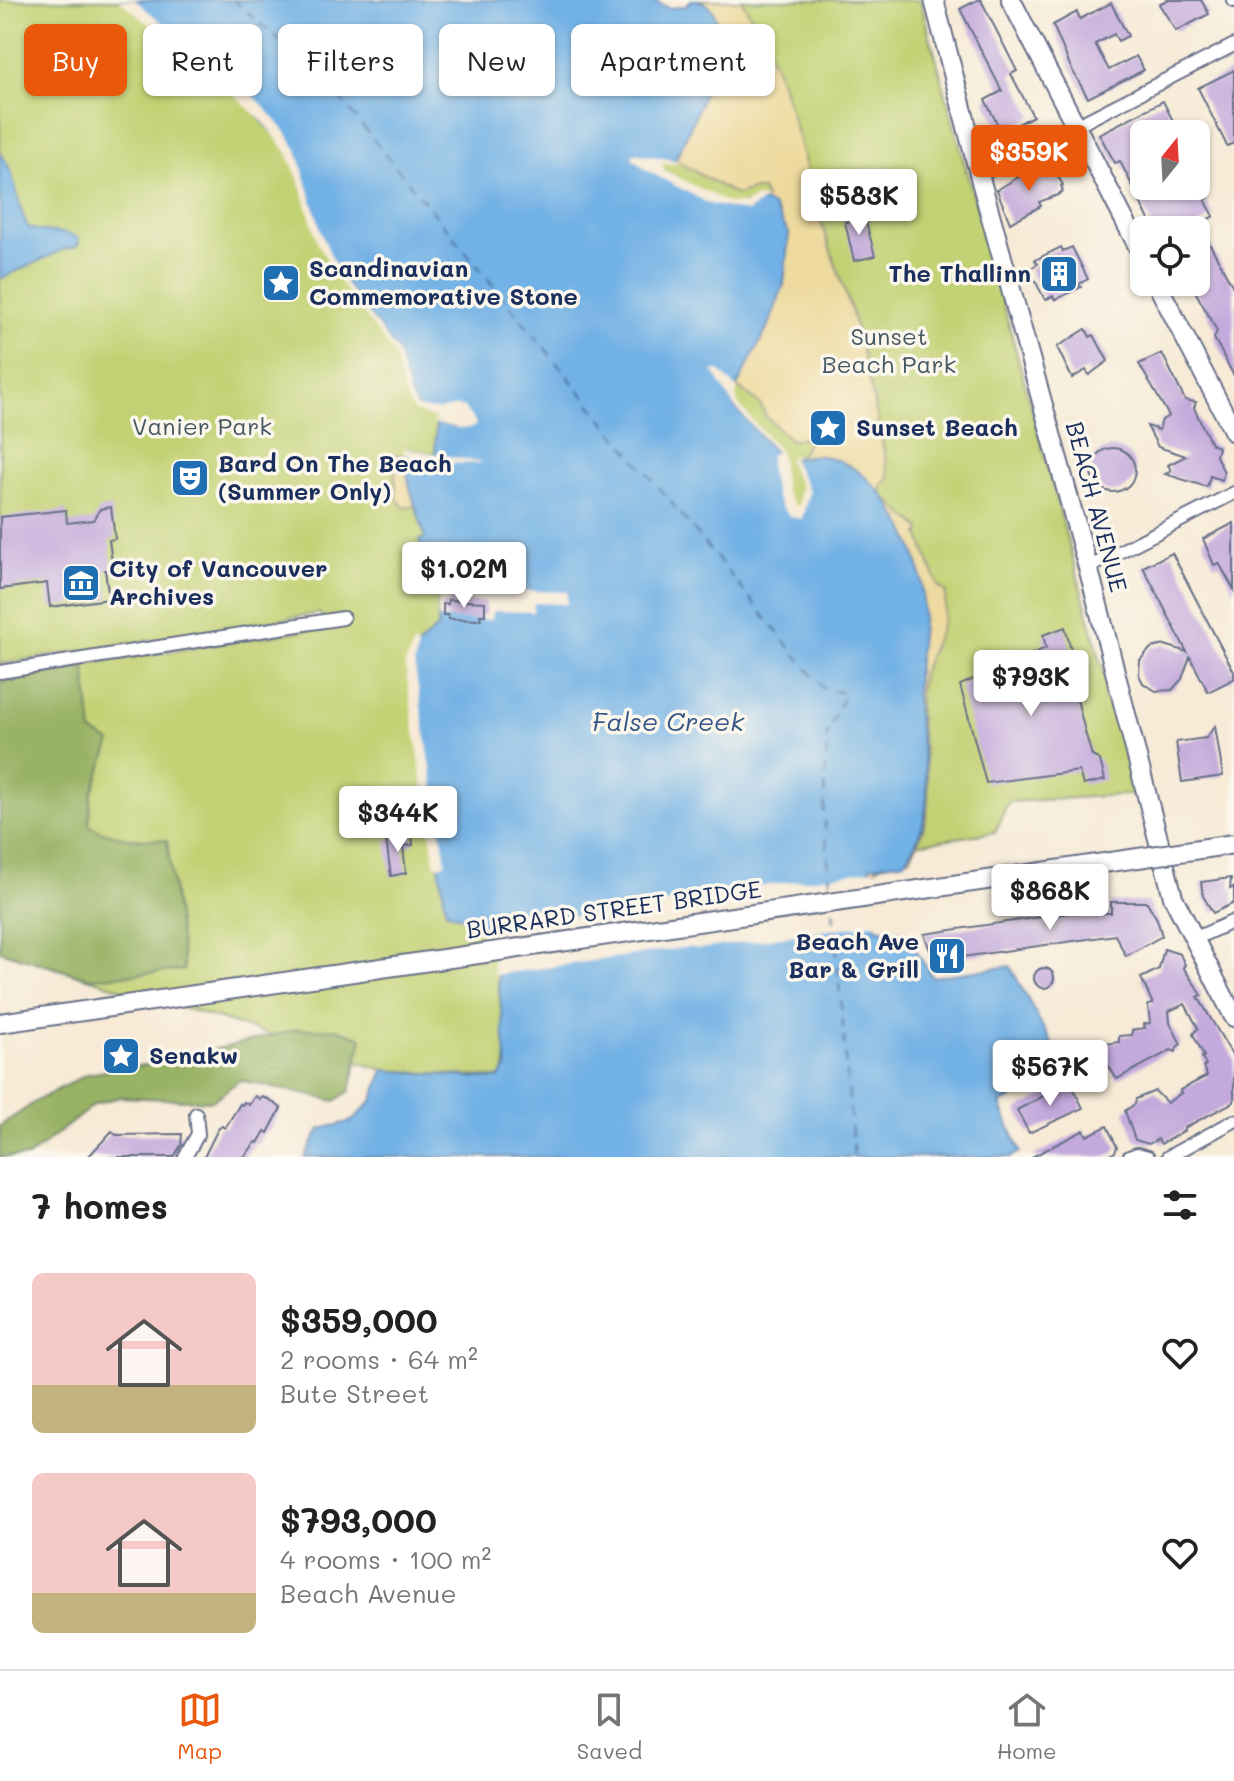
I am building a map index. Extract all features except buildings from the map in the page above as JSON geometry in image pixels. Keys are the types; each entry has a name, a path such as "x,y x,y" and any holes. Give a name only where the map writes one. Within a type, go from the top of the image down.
{"street":[{"name":"BEACH AVENUE","path":"934,0 1088,568 1173,897 1234,1017"},
{"path":"1011,0 1130,231"},
{"path":"980,175 1234,45"},
{"path":"1163,296 1234,432"},
{"path":"1088,568 1234,493"},
{"path":"0,672 343,618"},
{"name":"BURRARD STREET BRIDGE","path":"0,1023 1234,844"},
{"path":"1196,938 1234,921"},
{"path":"185,1157 198,1134 196,1114"},
{"path":"1168,1157 1234,1121"},
{"path":"1129,1157 1137,1154 1148,1157"}],"green space":[{"name":"Vanier Park","path":"0,0 123,0 152,24 143,24 143,96 238,96 269,122 450,420 435,454 411,494 419,508 426,538 419,540 438,589 438,627 493,928 507,1059 504,1074 499,1078 384,1070 0,951 0,678 326,627 320,613 0,664"},
{"name":"Sunset Beach Park","path":"701,0 920,0 1137,794 1008,802 995,832 916,844 802,480 801,507 794,510 734,406 726,207 661,173 659,162 676,96 775,96 775,24 695,24"},
{"path":"85,667 92,732 111,742 91,796 89,825 117,836 167,840 184,970 89,978 0,951 0,684 29,674"},
{"path":"298,1029 336,1029 362,1038 350,1091 335,1101 240,1080 212,1101 120,1097 95,1104 28,1157 0,1157 0,1126 38,1100 87,1074 164,1062"}],"sand":[{"name":"Sunset Beach","path":"691,0 741,0 755,24 683,24 686,6"},
{"name":"Sunset Beach","path":"775,66 864,357 889,478 882,484 881,492 921,529 919,534 938,586 946,592 943,619 925,666 919,694 927,776 927,815 910,858 892,858 870,872 809,492 792,459 801,454 808,442 804,438 791,440 766,417 760,404 730,382 726,209 766,198 762,190 736,195 675,160 660,157 671,96 775,96"},
{"path":"394,455 410,456 485,493 404,508 396,497"}],"water":[{"name":"False Creek","path":"123,0 651,0 669,8 686,6 691,0 709,6 717,24 571,24 571,96 703,96 675,160 661,159 658,167 726,207 763,202 773,206 789,234 784,284 769,325 732,396 734,406 776,453 781,493 797,510 804,495 792,459 818,455 841,462 876,487 902,524 912,545 923,598 916,695 927,799 917,839 905,861 870,866 876,928 906,933 932,977 1010,966 1066,1070 1000,1104 1020,1152 1011,1157 305,1157 320,1129 352,1121 372,1101 384,1070 492,1079 499,1078 507,1067 493,929 446,911 408,664 414,649 438,627 438,589 419,540 425,538 409,483 407,449 435,454 436,423 456,427 417,408 410,397 397,352 340,276 321,243 290,151 239,96 262,96 262,24 153,24"},
{"path":"0,153 10,170 28,227 72,235 79,242 77,246 0,279"}],"pier":[{"path":"119,0 135,0 165,24 148,24"},
{"path":"235,96 253,96 261,103 297,150 323,237 340,276 397,352 410,397 417,408 464,408 476,423 474,427 463,429 432,423 435,419 442,421 414,411 406,398 394,354 337,278 318,244 300,183 287,153 266,125"},
{"path":"634,153 679,162 663,163 664,170 728,203 744,204 755,198 766,199 747,212 710,204 646,170 632,158"},
{"path":"713,371 719,371 738,389 738,404 780,451 785,492 795,506 798,505 800,487 788,459 802,453 792,459 809,492 802,519 791,517 776,497 770,455 776,452 734,406"},
{"path":"404,448 484,463 436,464 404,455"},
{"path":"438,589 567,592 567,604 534,603 533,612 493,611 492,620 438,618"},
{"path":"414,643 418,647 414,663 446,862 441,866 435,865 405,665"},
{"path":"882,868 874,870 880,923 494,975 490,931 484,929 684,900"}],"ferry route":[{"path":"233,0 319,73 824,689 845,693 827,734 824,815 831,893"},
{"path":"833,911 854,1157"}],"place":[{"name":"The Thallinn","path":"1059,274"},
{"name":"Scandinavian Commemorative Stone","path":"281,283"},
{"name":"Sunset Beach","path":"828,428"},
{"name":"Bard On The Beach (Summer Only)","path":"190,478"},
{"name":"City of Vancouver Archives","path":"81,583"},
{"name":"Beach Ave Bar & Grill","path":"947,956"},
{"name":"Senakw","path":"121,1056"}]}
